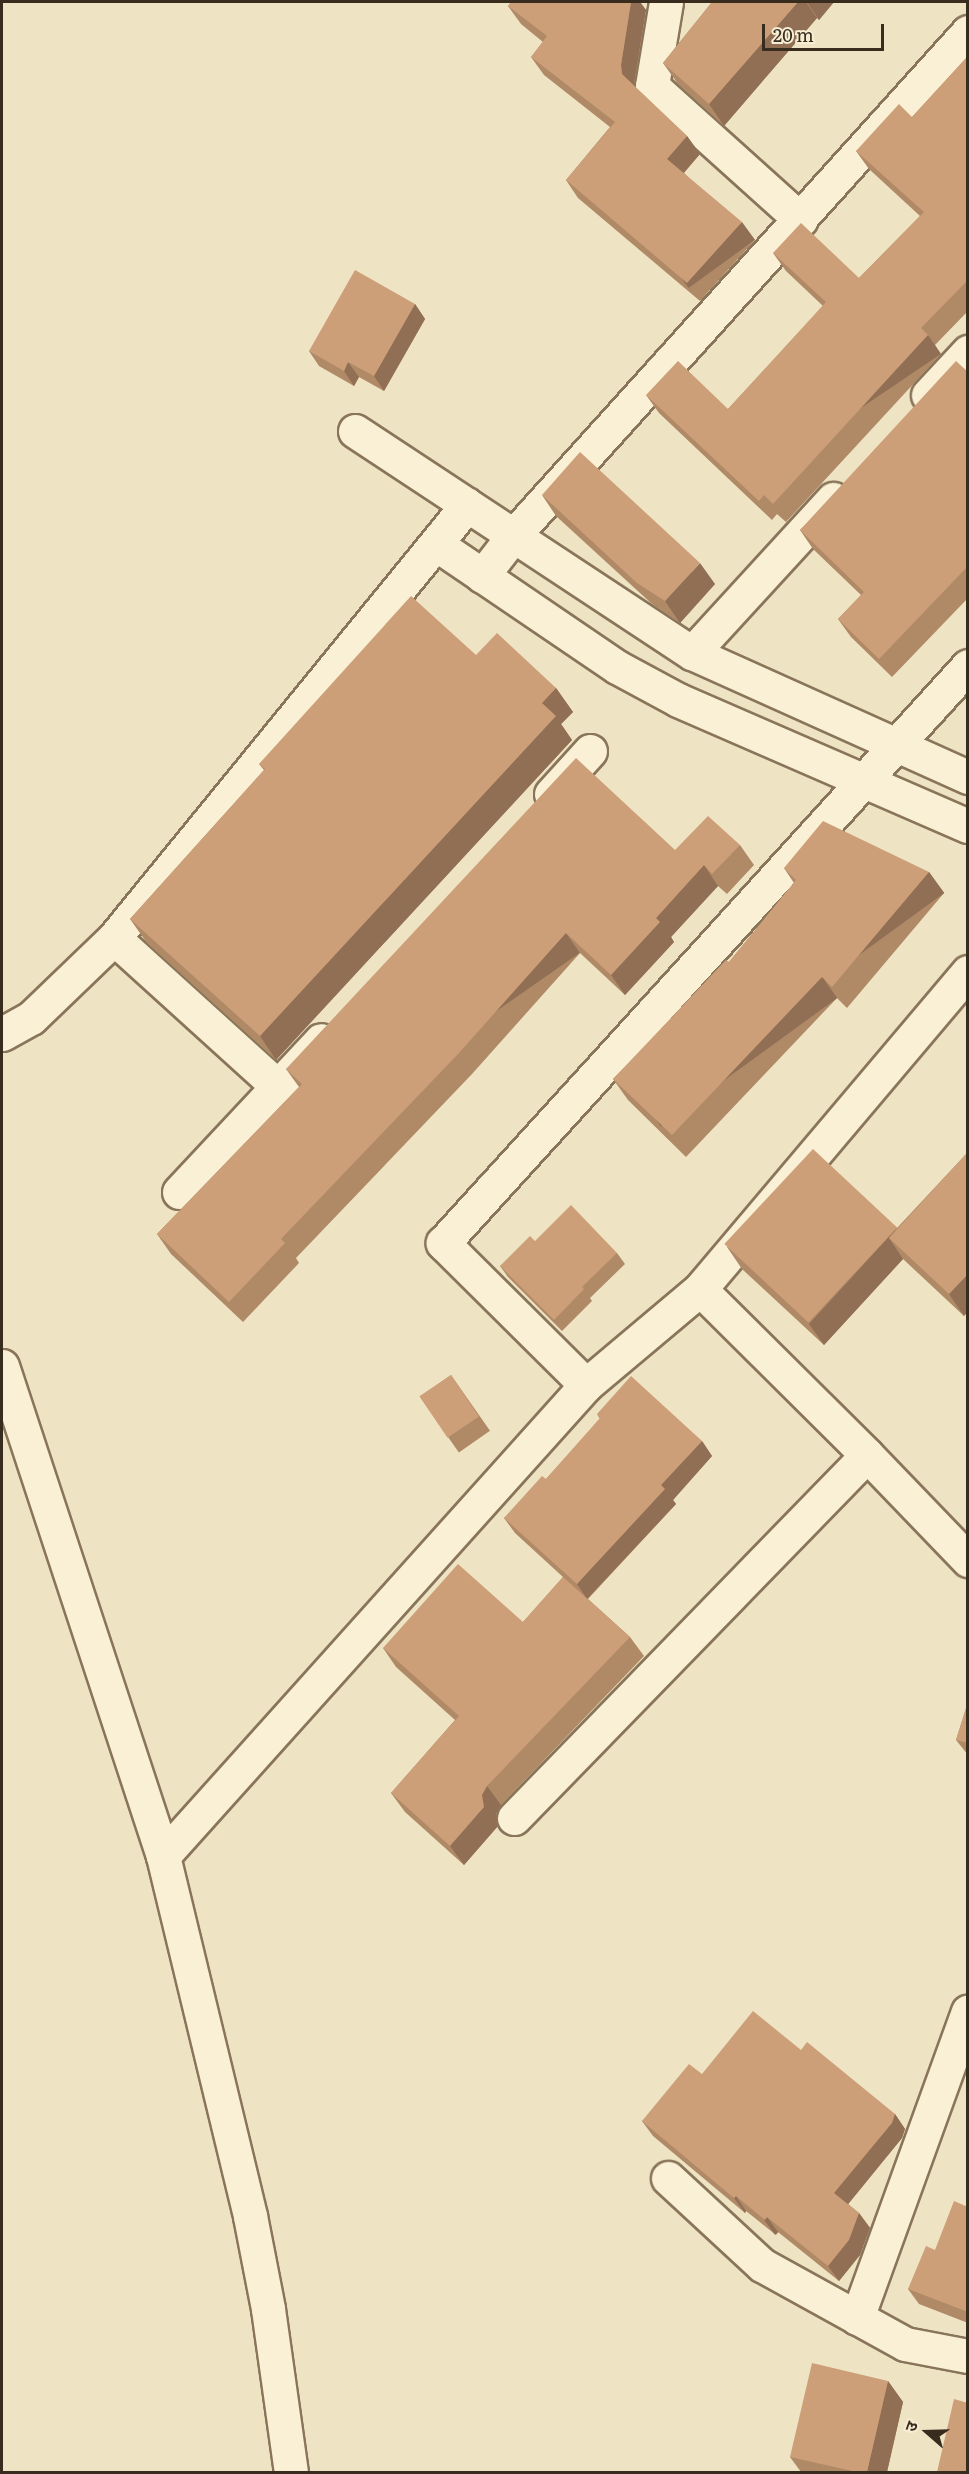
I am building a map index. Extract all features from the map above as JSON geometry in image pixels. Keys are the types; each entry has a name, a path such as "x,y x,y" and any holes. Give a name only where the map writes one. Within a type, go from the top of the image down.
{"street":[{"path":"652,86 666,2"},
{"path":"482,576 513,536 801,220 968,32"},
{"path":"652,86 693,35"},
{"path":"652,86 801,220"},
{"path":"911,414 968,352"},
{"path":"355,431 692,653 896,747 968,777"},
{"path":"692,653 854,476"},
{"path":"2,1034 32,1018 114,938 467,505"},
{"path":"436,544 617,667 647,683 864,782 968,826"},
{"path":"586,1385 443,1243 968,666"},
{"path":"534,812 590,751"},
{"path":"114,938 277,1086"},
{"path":"163,1856 586,1385 700,1289 968,972"},
{"path":"179,1192 342,1017"},
{"path":"700,1289 867,1455 968,1560"},
{"path":"2,1366 163,1856 250,2216 268,2309 291,2472"},
{"path":"514,1818 867,1455"},
{"path":"858,2318 968,2011"},
{"path":"668,2178 762,2265 905,2344 968,2356"}],"building":[{"path":"511,2 631,2 621,65 622,74 687,136 667,159 742,222 687,283 566,180 615,122 531,57 547,36 508,6"},
{"path":"712,2 798,2 709,104 663,63"},
{"path":"968,56 968,280 921,328 928,335 773,504 764,495 759,501 646,395 678,361 728,409 826,302 773,253 801,223 859,278 924,212 856,151 899,104 912,117"},
{"path":"355,270 415,304 374,376 348,362 344,371 309,351"},
{"path":"956,361 968,372 968,566 879,659 838,619 864,592 800,530"},
{"path":"580,452 700,563 665,601 637,583 542,495"},
{"path":"411,596 476,655 497,633 556,688 542,703 556,716 260,1036 130,919 265,769 259,764"},
{"path":"576,758 675,850 708,816 740,845 712,874 704,865 656,918 660,922 611,975 566,933 458,1054 281,1239 285,1243 229,1302 157,1234 302,1084 286,1069"},
{"path":"823,821 929,872 832,987 822,977 672,1135 613,1079 726,960 729,962 796,880 784,868"},
{"path":"813,1149 897,1227 808,1323 724,1244"},
{"path":"968,1152 968,1274 949,1294 889,1238"},
{"path":"571,1205 617,1253 582,1287 584,1289 554,1320 500,1266 530,1236 535,1241"},
{"path":"451,1375 479,1416 447,1438 419,1396"},
{"path":"631,1376 702,1441 661,1485 665,1489 577,1584 504,1518 542,1476 546,1479 600,1418 597,1414"},
{"path":"458,1564 523,1622 563,1577 630,1637 487,1786 482,1795 484,1807 450,1846 391,1793 459,1716 383,1648"},
{"path":"968,1702 968,1743 956,1740"},
{"path":"753,2011 801,2050 807,2042 895,2114 892,2123 834,2193 859,2213 849,2240 828,2266 767,2217 765,2220 736,2196 734,2198 642,2121 689,2064 702,2074"},
{"path":"954,2201 968,2207 968,2312 908,2289 926,2246 935,2250"},
{"path":"812,2363 888,2381 867,2472 857,2472 790,2457"},
{"path":"954,2399 968,2403 968,2472 937,2472"}]}
